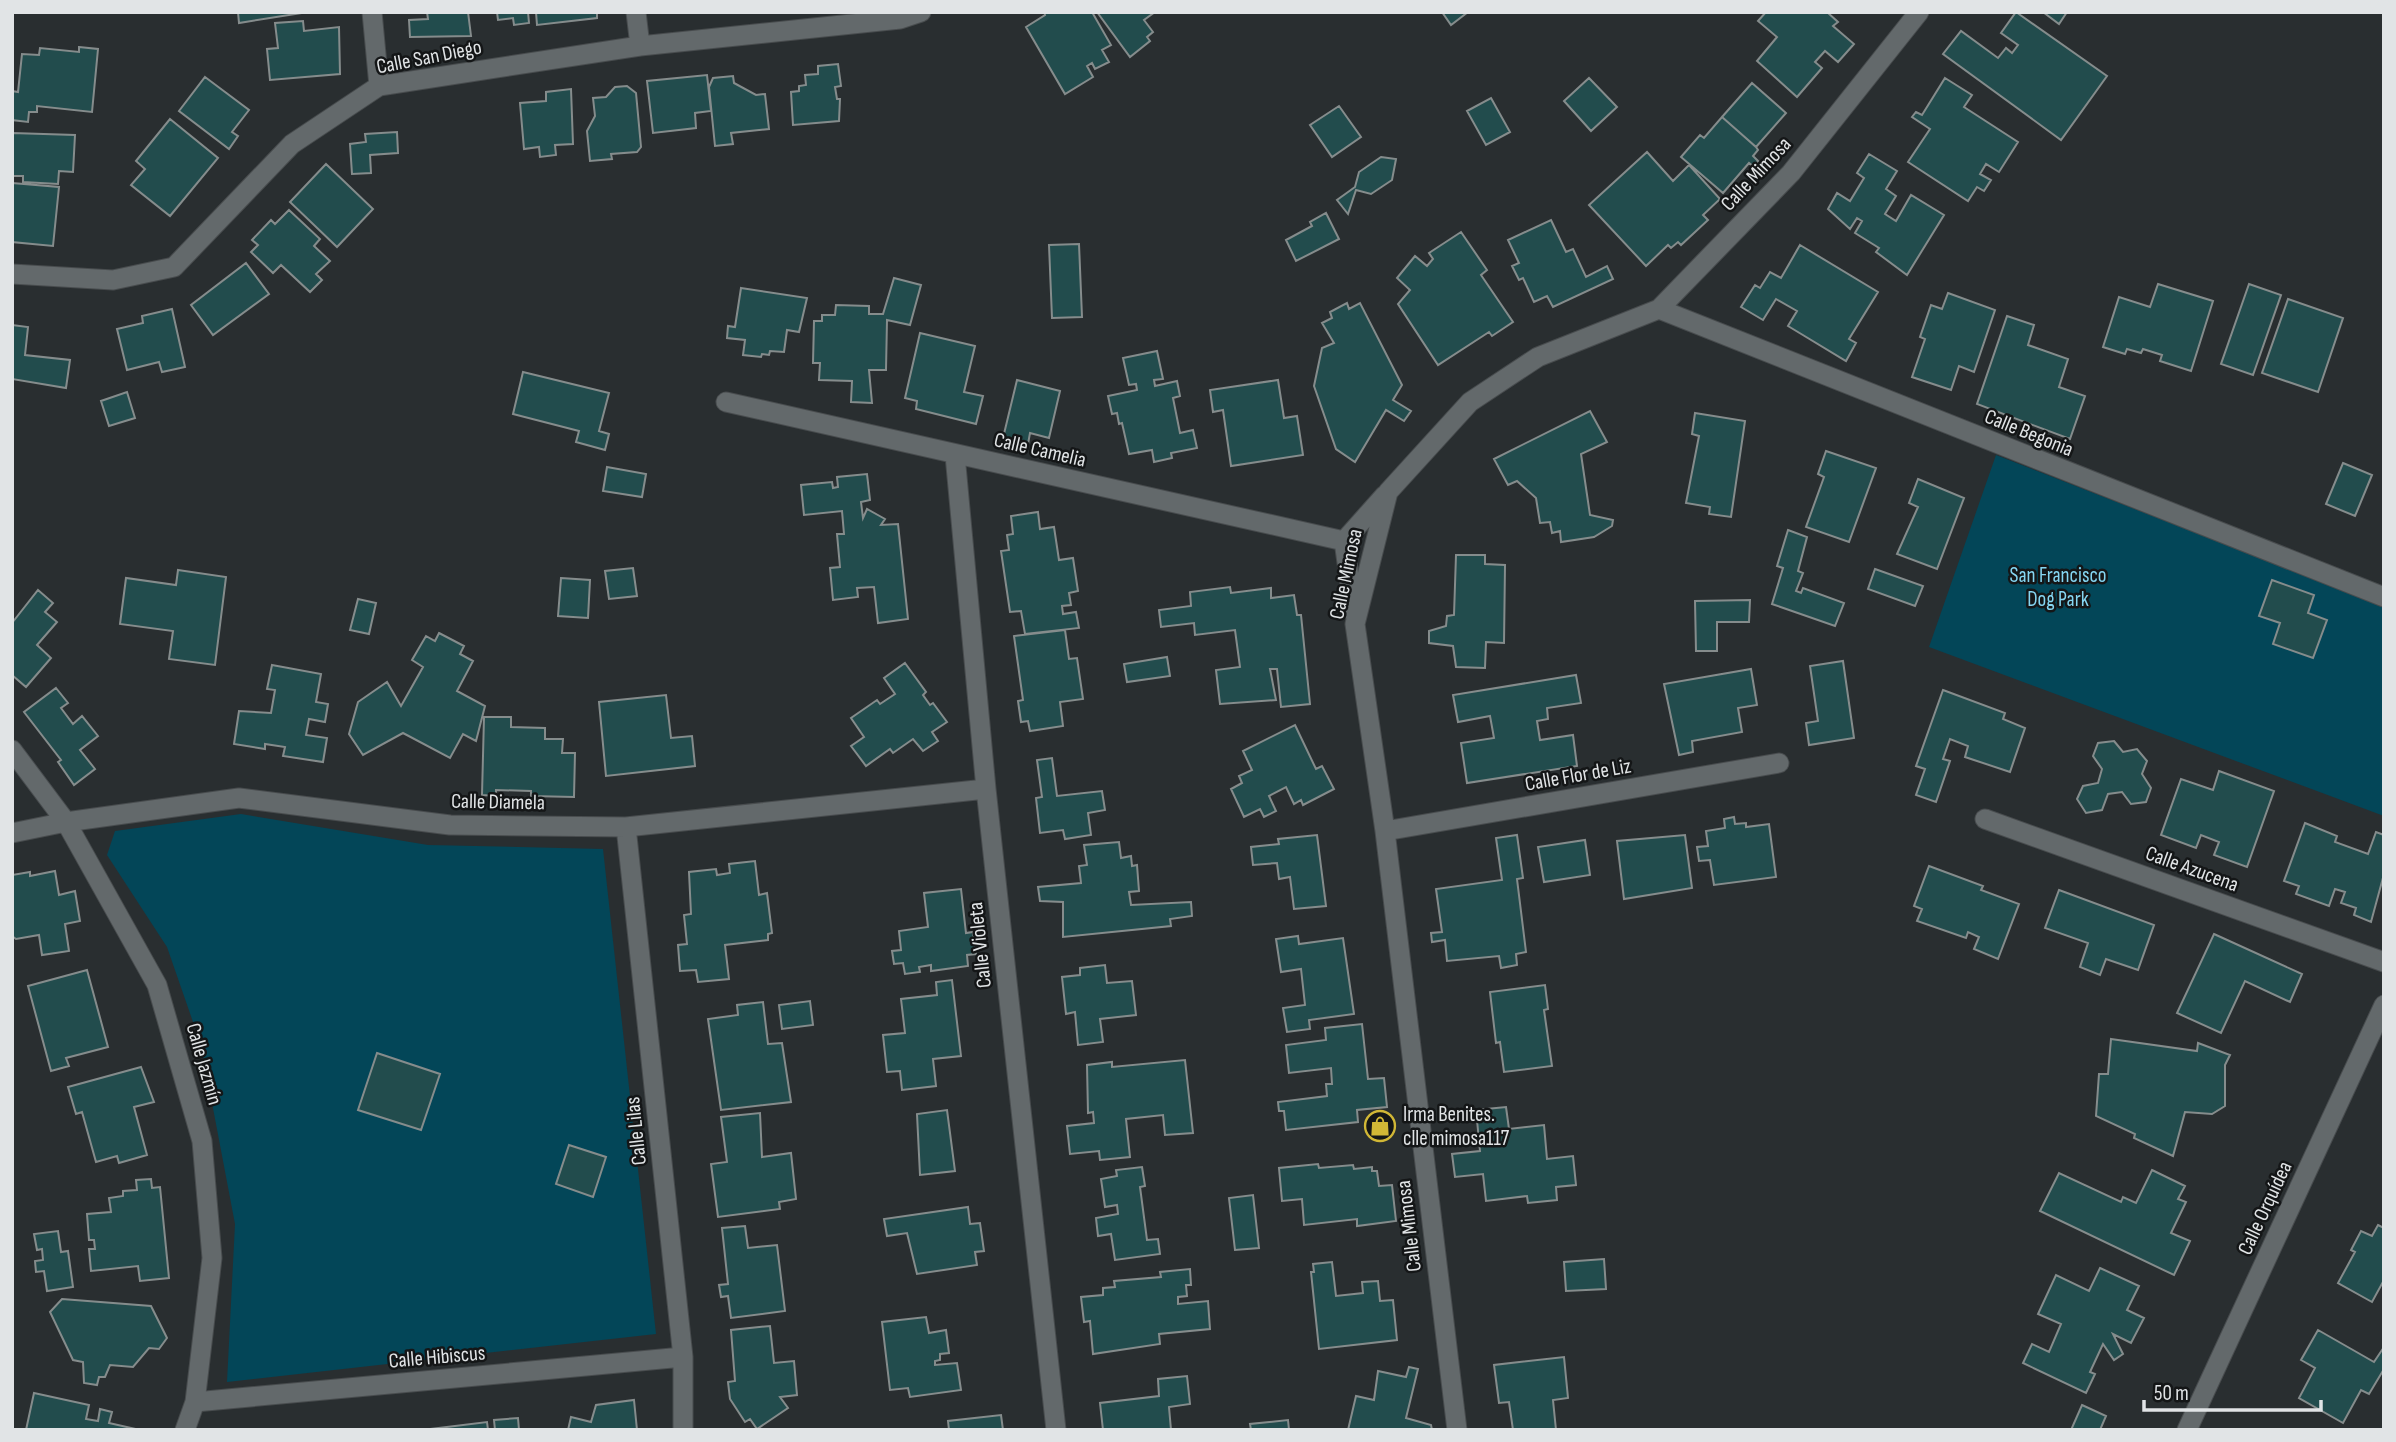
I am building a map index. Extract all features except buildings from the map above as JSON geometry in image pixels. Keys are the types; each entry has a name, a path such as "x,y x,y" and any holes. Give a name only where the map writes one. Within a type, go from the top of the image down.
{"street":[{"path":"372,12 379,86"},
{"path":"636,12 640,46"},
{"name":"Calle San Diego","path":"12,274 113,280 174,267 292,144 379,86 640,46 900,19 921,12"},
{"name":"Calle Mimosa","path":"1457,1430 1385,831 1355,624 1388,492 1470,402 1538,357 1659,309 1791,173 1919,12"},
{"name":"Calle Begonia","path":"1659,309 2384,597"},
{"name":"Calle Camelia","path":"726,402 1344,541"},
{"name":"Calle Violeta","path":"955,455 986,789 1056,1430"},
{"path":"1355,624 1344,541 1388,492"},
{"name":"Calle Jazmín","path":"12,750 66,821 157,985 202,1142 212,1258 195,1402 185,1430"},
{"name":"Calle Flor de Liz","path":"1385,831 1779,763"},
{"name":"Calle Diamela","path":"12,834 66,821 239,797 450,825 626,827 986,789"},
{"name":"Calle Azucena","path":"1985,819 2384,962"},
{"name":"Calle Lilas","path":"626,827 683,1357 683,1430"},
{"name":"Calle Orquídea","path":"2187,1430 2384,1005"},
{"name":"Calle Hibiscus","path":"195,1402 683,1357"}],"green space":[{"name":"San Francisco Dog Park","path":"1996,455 2384,606 2384,816 1929,647"},
{"path":"241,814 428,845 603,849 656,1334 227,1382 235,1224 201,1045 167,947 107,855 115,831"}],"place":[{"name":"Irma Benites. clle mimosa117","path":"1380,1126"}]}
